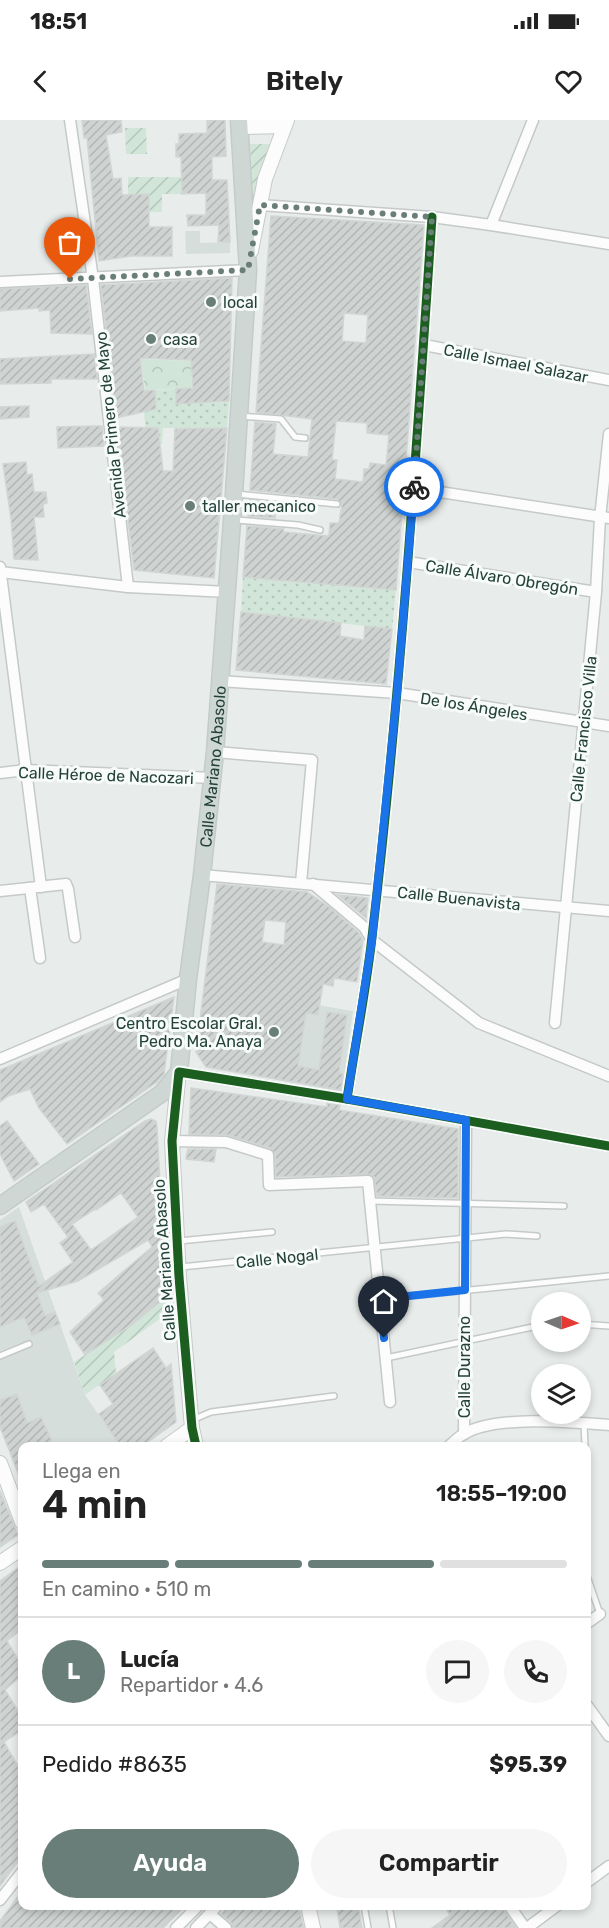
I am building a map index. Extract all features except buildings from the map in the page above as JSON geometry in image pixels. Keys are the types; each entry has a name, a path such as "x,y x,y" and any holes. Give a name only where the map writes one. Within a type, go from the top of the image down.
{"main road":[{"name":"Calle Mariano Abasolo","path":"179,1072 213,778 228,592 248,267 239,123"},
{"path":"0,1206 162,1093 179,1072"}],"street":[{"name":"Avenida Primero de Mayo","path":"70,120 93,279 128,587"},
{"path":"492,225 533,120"},
{"path":"239,123 285,123"},
{"name":"Calle Mariano Abasolo","path":"248,267 270,161 285,123"},
{"path":"260,205 432,217 609,244"},
{"path":"347,1099 372,940 397,693 414,488 432,217"},
{"path":"0,282 93,279 248,267"},
{"name":"Calle Ismael Salazar","path":"424,345 609,380"},
{"name":"Calle Francisco Villa","path":"555,1023 605,518 609,434"},
{"path":"414,488 605,518"},
{"name":"Calle Álvaro Obregón","path":"408,562 596,592"},
{"path":"40,958 26,770 0,570 128,587 228,592"},
{"name":"De los Ángeles","path":"220,681 397,693 609,726"},
{"path":"215,752 312,760 301,883"},
{"name":"Calle Héroe de Nacozari","path":"0,773 26,770 213,778"},
{"name":"Calle Buenavista","path":"202,874 609,911"},
{"path":"0,891 66,884 75,937"},
{"path":"313,884 364,927 372,940 479,1023 609,1076"},
{"path":"0,1059 188,979"},
{"path":"179,1072 347,1099 609,1146"},
{"name":"Calle Mariano Abasolo","path":"179,1072 172,1141 176,1241 195,1442"},
{"name":"Calle Durazno","path":"464,1434 466,1120"},
{"path":"172,1141 226,1142 268,1155 269,1185 368,1181 390,1402"},
{"path":"454,1442 464,1434 480,1427 507,1422 531,1422"},
{"path":"172,1442 192,1424"},
{"path":"591,1424 609,1425"},
{"path":"0,1463 18,1511"},
{"path":"0,1563 18,1551"},
{"path":"591,1620 600,1614"},
{"path":"591,1711 609,1736"},
{"path":"591,1879 609,1866"},
{"path":"0,1900 18,1877"},
{"path":"176,1928 194,1910"},
{"path":"196,1928 214,1910"},
{"path":"307,1910 313,1928"},
{"path":"513,1910 526,1928 551,1910"},
{"path":"210,1914 226,1928"}],"lane":[{"path":"239,416 280,419 296,438 305,438"},
{"path":"234,494 337,504"},
{"path":"232,520 298,525 320,530"},
{"path":"370,1202 564,1206"},
{"path":"176,1241 272,1232"},
{"name":"Calle Nogal","path":"178,1268 506,1234 537,1236"},
{"path":"380,1299 609,1276"},
{"path":"591,1325 609,1326"},
{"path":"386,1358 531,1327"},
{"path":"0,1356 29,1344"},
{"path":"192,1424 211,1413 334,1396"},
{"path":"584,1424 585,1442"},
{"path":"591,1588 600,1614"},
{"path":"365,1910 368,1928"},
{"path":"390,1910 393,1928"}],"shaded area":[{"path":"185,231 200,231 200,243 230,242 230,253 186,254"},
{"name":"Centro Escolar Gral. Pedro Ma. Anaya","path":"204,986 353,1011 342,1092 206,1067 196,1052"},
{"path":"19,1207 85,1395 117,1442 18,1442 17,1470 0,1427 0,1220"}],"green space":[{"path":"125,128 146,128 147,154 126,154"},
{"path":"250,144 269,144 253,204"},
{"path":"128,177 181,177 182,194 162,194 162,212 150,212 149,195 128,194"},
{"path":"141,359 191,361 192,388 145,390"},
{"path":"176,389 176,404 229,402 227,428 163,428 162,444 147,445 144,412 156,409 155,390"},
{"path":"243,577 396,590 392,629 241,612"},
{"path":"166,1297 168,1313 114,1352 116,1373 85,1395 74,1362 133,1324"}],"cycle path":[{"path":"347,1099 370,957 391,758 432,217"},
{"path":"195,1442 179,1277 172,1141 179,1072 347,1099 609,1146"}],"way so far":[{"path":"70,279 248,270 260,205 432,217 414,487"}],"place":[{"name":"local","path":"211,302"},
{"name":"casa","path":"151,339"},
{"name":"taller mecanico","path":"190,506"},
{"name":"Centro Escolar Gral. Pedro Ma. Anaya","path":"274,1032"}],"route":[{"path":"384,1338 380,1299 465,1290 466,1120 347,1099 372,940 397,693 414,487"}]}
